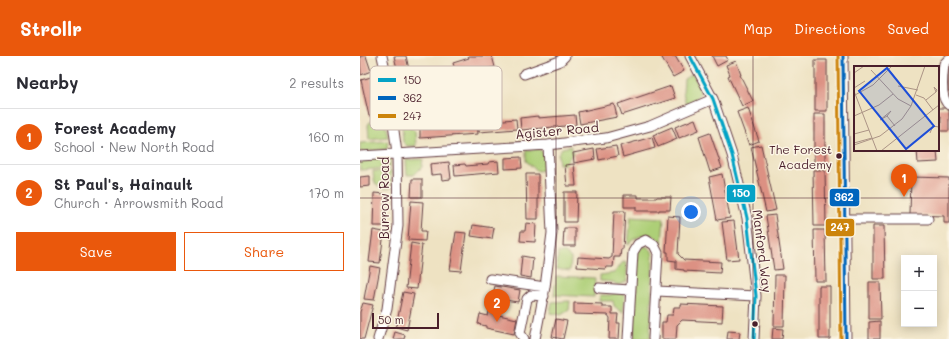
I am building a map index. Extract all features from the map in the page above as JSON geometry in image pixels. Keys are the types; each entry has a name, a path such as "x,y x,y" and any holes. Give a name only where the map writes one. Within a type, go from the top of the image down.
{"street":[{"name":"Burrow Road","path":"382,56 384,66"},
{"path":"524,74 560,61 565,56"},
{"name":"Manford Way","path":"690,56 713,99 732,155 747,218 756,296 754,339"},
{"path":"843,56 846,218 846,339"},
{"path":"949,59 944,64 943,97 949,105"},
{"name":"Agister Road","path":"360,156 548,145 606,138 650,126 713,99"},
{"name":"Burrow Road","path":"378,339 387,309 398,226 397,153 394,130"},
{"path":"535,339 544,292 552,233 548,145"},
{"path":"846,218 928,219"},
{"path":"628,339 633,252 638,244 646,240 657,248 658,253 657,291 653,339"},
{"path":"490,279 544,292"},
{"path":"599,288 630,290"},
{"path":"657,291 756,296"},
{"path":"524,339 520,333 527,300 531,295 544,292"}],"green space":[{"path":"693,74 701,90 697,98 686,105 683,92 684,79"},
{"path":"370,122 370,130 387,130 388,137 369,139 368,125"},
{"path":"402,130 415,131 416,146 407,146 403,142"},
{"path":"388,141 387,149 360,152 360,143"},
{"path":"571,146 573,153 565,164 559,164 558,154 562,148"},
{"path":"538,149 545,154 545,170 537,171 526,161 526,150"},
{"path":"390,157 390,168 360,170 360,160"},
{"path":"423,159 422,167 414,175 407,175 406,160"},
{"path":"373,171 391,171 391,188 379,187 375,183"},
{"path":"631,216 664,218 662,243 653,236 645,235 637,238 628,245"},
{"path":"643,246 650,249 653,255 650,339 634,339 638,249"},
{"path":"558,252 565,253 571,258 570,271 557,269"},
{"path":"623,262 627,263 627,281 618,285 613,282 600,281 600,275 614,273"},
{"path":"556,276 595,278 594,297 554,295"},
{"path":"615,293 625,294 623,313 614,306 613,301 599,301 600,295 610,295"},
{"path":"570,301 569,310 561,315 550,313 552,302"}],"building":[{"path":"360,56 366,56 370,71 361,75"},
{"path":"394,56 406,56 408,66 396,66"},
{"path":"468,56 492,56 495,66 454,66 453,63 469,58"},
{"path":"661,56 675,56 684,71 673,77"},
{"path":"712,56 726,56 728,60 717,66"},
{"path":"815,60 827,60 827,111 815,111"},
{"path":"736,61 740,75 753,101 742,106 728,76 730,75 726,65"},
{"path":"946,62 949,62 949,91 945,91"},
{"path":"370,77 370,116 369,116 361,80"},
{"path":"671,86 675,98 622,115 618,104"},
{"path":"614,104 617,117 580,124 578,112"},
{"path":"748,108 759,141 749,145 737,112"},
{"path":"939,108 949,108 949,131 941,131 941,116 939,116"},
{"path":"814,114 825,114 825,166 814,166"},
{"path":"575,115 576,125 521,130 520,118"},
{"path":"516,119 517,129 479,132 479,130 502,130 502,120"},
{"path":"695,119 699,130 679,138 675,127"},
{"path":"672,127 677,139 658,147 653,135"},
{"path":"420,130 478,130 478,134 420,138"},
{"path":"710,133 722,168 710,172 699,137"},
{"path":"652,137 655,148 623,157 620,146"},
{"path":"761,145 776,210 766,212 751,147"},
{"path":"616,146 618,156 599,160 597,149"},
{"path":"594,149 595,159 574,163 573,153"},
{"path":"917,151 937,151 938,162 918,163"},
{"path":"521,157 522,168 505,169 505,158"},
{"path":"498,161 499,172 455,176 454,165 465,164 466,166 488,164 489,162"},
{"path":"449,162 451,179 442,180 441,174 431,175 430,164"},
{"path":"574,164 576,186 567,186 565,165"},
{"path":"813,170 825,170 826,226 814,226"},
{"path":"526,174 538,174 538,219 527,219"},
{"path":"722,174 730,218 717,220 709,177"},
{"path":"370,176 370,186 360,187 360,177"},
{"path":"911,177 949,178 949,223 944,223 944,216 910,215"},
{"path":"412,179 422,179 422,197 411,197"},
{"path":"564,192 577,192 576,222 564,222"},
{"path":"374,193 385,194 384,226 373,226"},
{"path":"624,195 638,195 638,198 671,197 670,210 636,211 636,207 624,207"},
{"path":"411,201 423,202 421,231 426,231 425,241 408,240"},
{"path":"614,211 625,211 623,249 621,249 620,257 614,257 613,267 606,267 605,269 577,267 578,257 609,259 612,257"},
{"path":"775,215 783,269 774,270 766,216"},
{"path":"668,216 680,217 678,254 684,260 721,262 720,273 684,271 676,269 676,261 668,260 668,252 666,252"},
{"path":"734,221 739,259 727,260 722,222"},
{"path":"526,223 536,224 535,242 520,241 521,231 525,231"},
{"path":"473,225 494,228 492,239 471,236"},
{"path":"873,226 884,226 885,279 873,279"},
{"path":"564,228 575,228 575,246 563,246"},
{"path":"373,230 384,232 380,263 369,262"},
{"path":"814,230 825,230 826,281 815,281"},
{"path":"456,232 466,233 461,271 450,270"},
{"path":"411,243 422,245 417,289 406,288"},
{"path":"522,256 533,258 531,278 520,276"},
{"path":"370,266 380,268 374,300 364,299"},
{"path":"775,275 785,275 784,326 774,326"},
{"path":"869,282 880,282 881,319 869,319"},
{"path":"495,286 520,290 518,302 498,299 494,314 517,319 514,334 486,328 486,326 478,324 480,314 488,316"},
{"path":"819,286 830,286 830,339 819,339"},
{"path":"403,292 414,294 407,330 396,327"},
{"path":"363,303 373,305 364,339 360,339 360,312"},
{"path":"574,303 602,304 602,307 612,307 612,314 618,314 617,323 620,323 619,339 609,339 610,318 608,315 574,314"},
{"path":"681,304 723,306 722,322 682,320 677,325 676,339 662,339 662,322 666,322 667,315 673,315 674,307 681,307"},
{"path":"556,319 567,321 563,339 552,337"},
{"path":"880,321 880,339 869,339 869,322"},
{"path":"773,328 783,329 782,339 772,339"},
{"path":"728,331 740,332 739,339 727,339"},
{"path":"395,332 405,335 404,339 393,339"}],"transit line":[{"name":"150","path":"690,56 713,99 732,155 747,218 756,296 754,339"},
{"name":"247","path":"838,56 841,339"},
{"name":"362","path":"843,56 846,339"}],"place":[{"name":"The Forest Academy","path":"839,156"},
{"name":"Forest Academy","path":"904,197"},
{"name":"St Paul's, Hainault","path":"497,322"}]}
